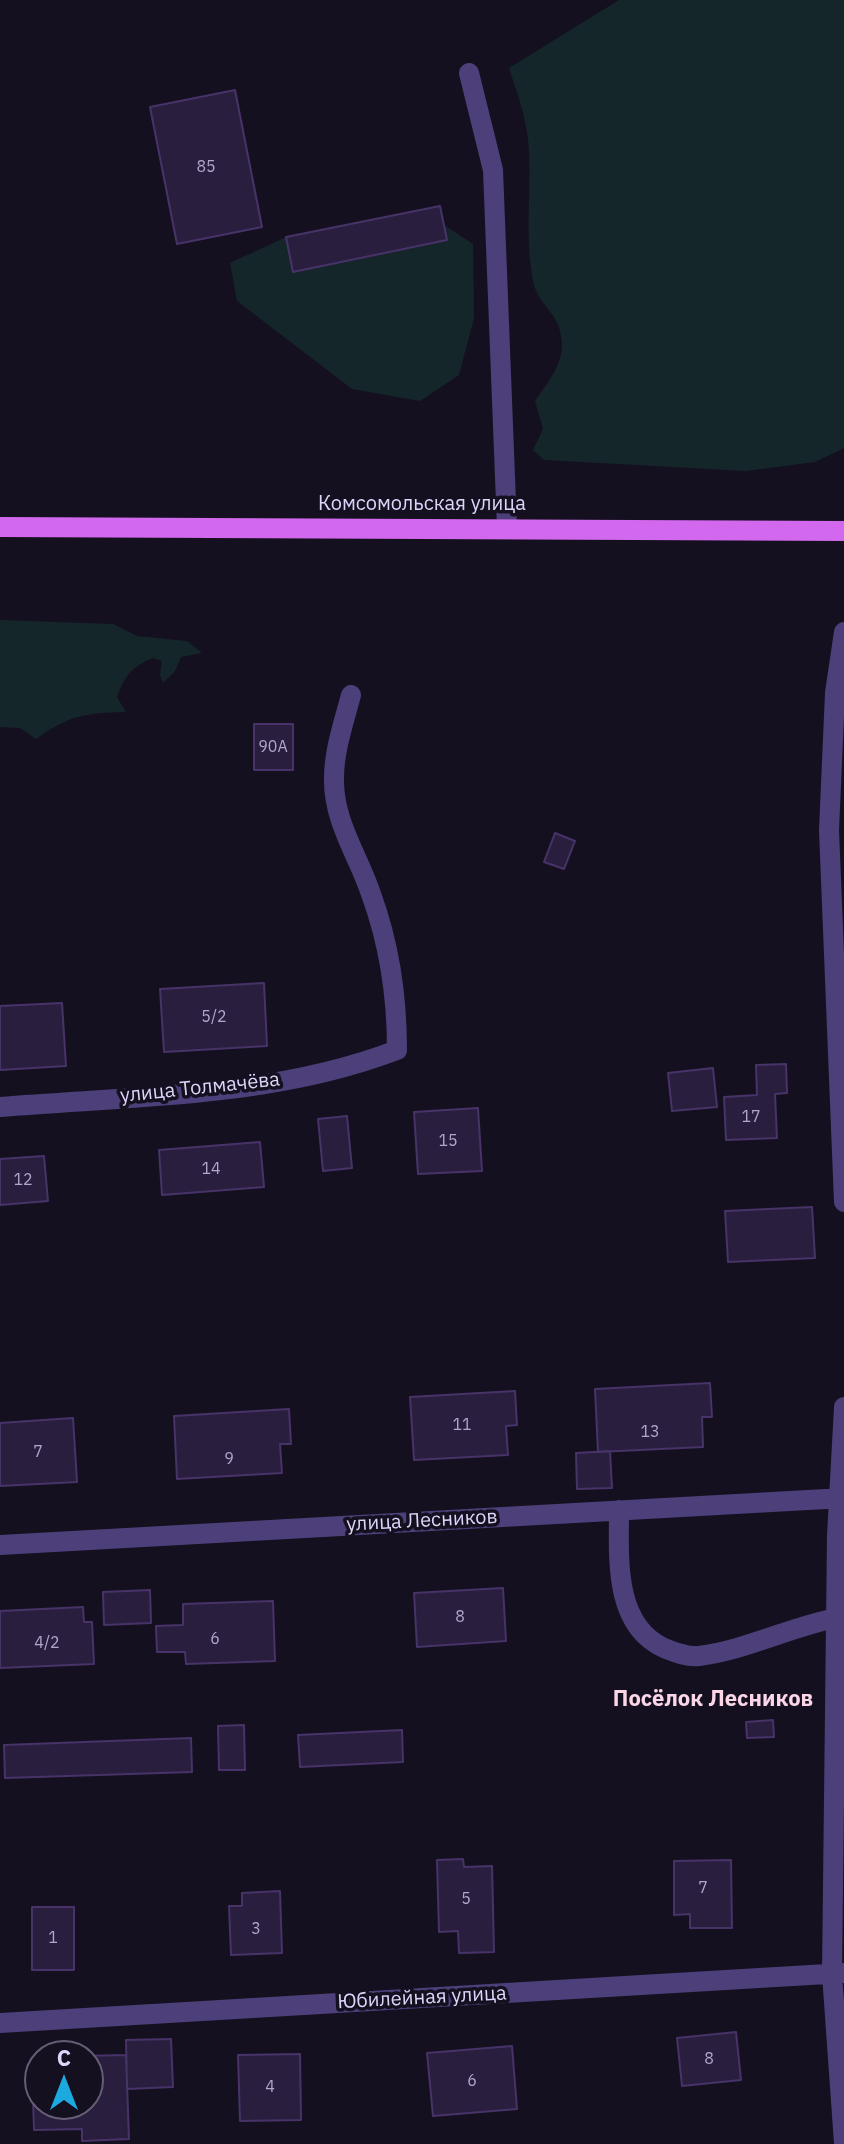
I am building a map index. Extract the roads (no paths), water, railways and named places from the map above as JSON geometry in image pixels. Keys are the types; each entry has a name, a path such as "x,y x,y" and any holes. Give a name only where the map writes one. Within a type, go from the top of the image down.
{"main road":[{"name":"Комсомольская улица","path":"0,527 844,531"}],"street":[{"path":"469,73 493,170 507,528"},
{"path":"844,632 835,693 829,830 844,1202"},
{"name":"улица Толмачёва","path":"0,1107 244,1087 321,1073 397,1050 397,1016 384,940 371,894 343,830 336,805 334,779 338,747 351,695"},
{"path":"844,1407 836,1618 838,1974 844,2143"},
{"name":"улица Лесников","path":"0,1545 842,1498"},
{"path":"619,1510 619,1567 626,1604 644,1634 658,1645 680,1655 697,1656 836,1618"},
{"name":"Юбилейная улица","path":"0,2023 838,1974"}],"district":[{"name":"Посёлок Лесников","path":"713,1700"}]}
